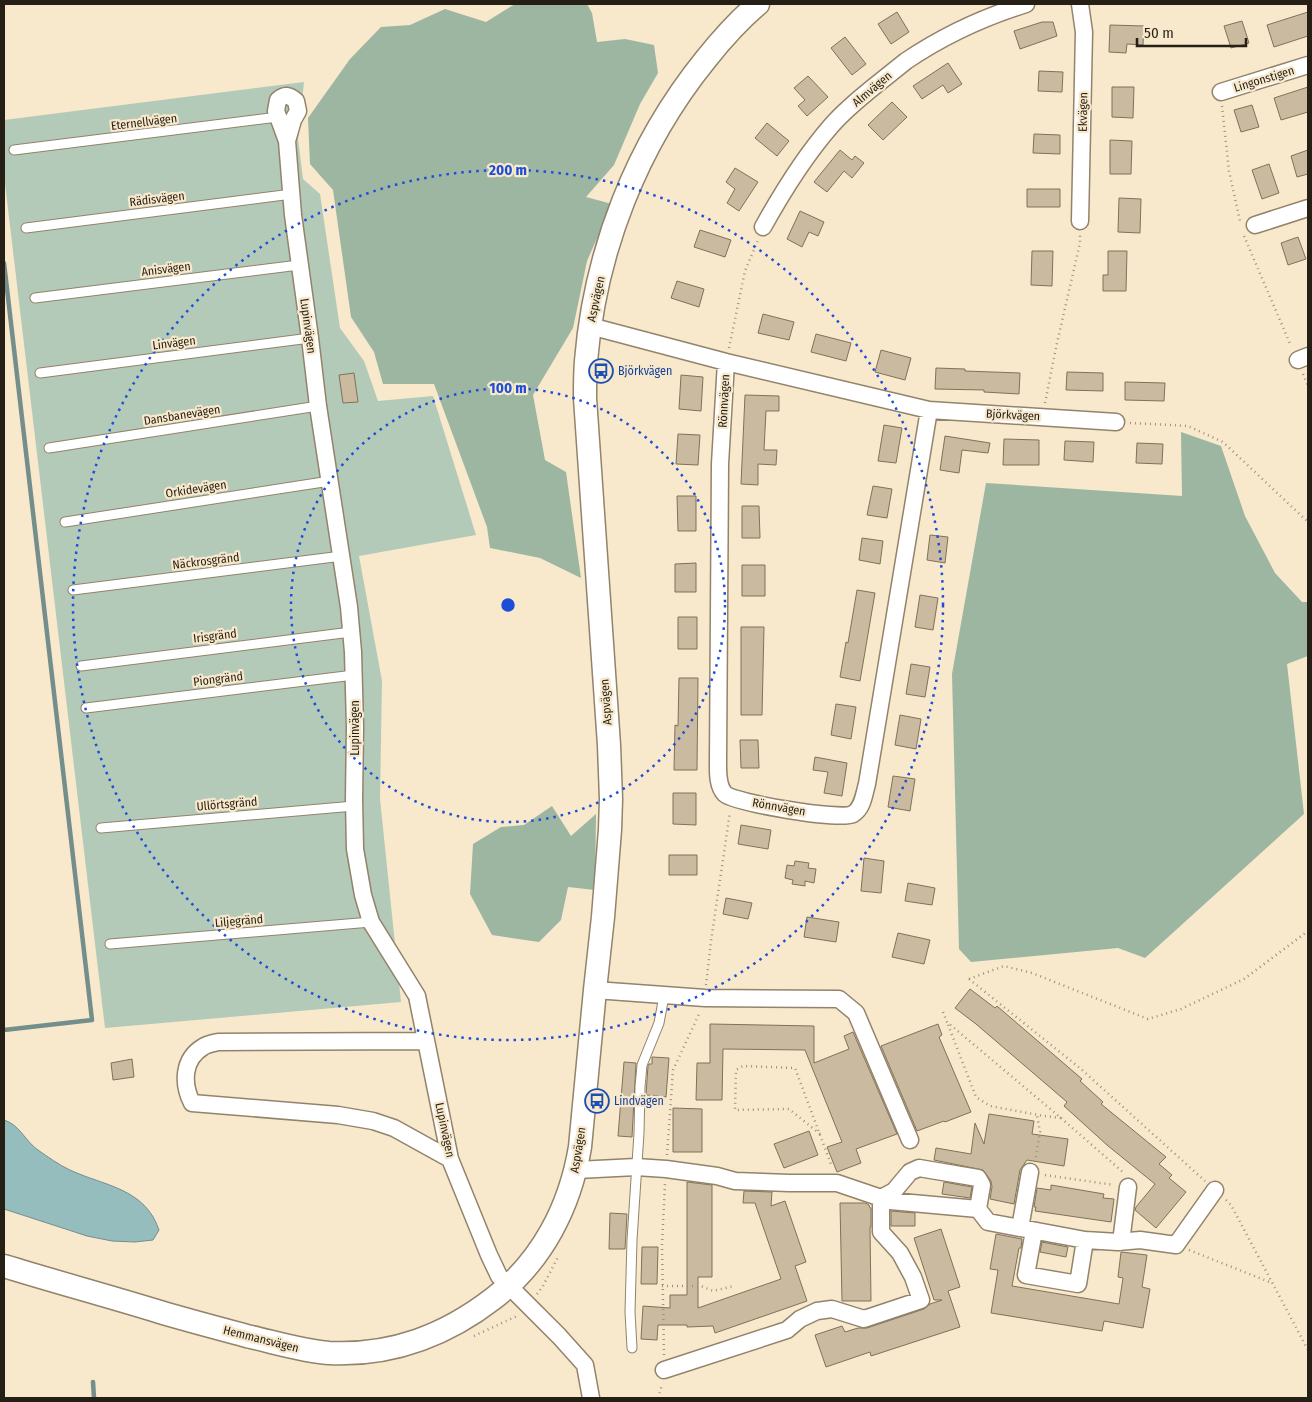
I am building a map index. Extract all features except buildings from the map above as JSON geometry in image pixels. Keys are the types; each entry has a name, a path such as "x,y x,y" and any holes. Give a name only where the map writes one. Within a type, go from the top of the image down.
{"street":[{"name":"Aspvägen","path":"510,1286 540,1250 558,1221 576,1170 580,1147 603,917 610,830 610,745 585,398 586,361 598,283 618,212 640,161 662,120 688,81 718,44 742,17 758,4"},
{"name":"Almvägen","path":"763,227 804,160 832,124 864,94 906,62 944,38 986,18 1026,4"},
{"name":"Ekvägen","path":"1080,4 1084,32 1080,221"},
{"name":"Lingonstigen","path":"1221,92 1308,65"},
{"name":"Lupinvägen","path":"287,141 293,120 298,111 296,100 290,96 283,96 278,100 276,111 287,141 292,215 318,406 342,556 351,632 355,727 355,849 363,895 371,922 417,996 450,1160 499,1276 510,1286"},
{"path":"1255,225 1308,208"},
{"name":"Björkvägen","path":"590,326 726,362 929,410 1116,422"},
{"name":"Rönnvägen","path":"726,362 720,464 718,761 721,788 725,793 732,798 756,804 845,817 852,815 860,808 867,784 929,410"},
{"path":"595,990 705,998 839,999 856,1013 910,1140"},
{"path":"426,1041 218,1042 204,1046 192,1058 186,1073 186,1087 192,1102 338,1115 373,1121 394,1128 450,1160"},
{"path":"576,1170 636,1167 717,1176 735,1181 837,1183 890,1201 978,1210 988,1222 1027,1230 1085,1240 1120,1242 1140,1240 1176,1245 1215,1190"},
{"path":"881,1198 894,1191 910,1172 919,1168 978,1178 982,1185 978,1210"},
{"path":"1030,1172 1026,1274 1078,1284 1085,1240"},
{"path":"1120,1242 1129,1183"},
{"path":"664,1370 787,1330 800,1319 817,1311 832,1309 864,1319 921,1300 913,1277 900,1253 881,1232 881,1198"},
{"name":"Hemmansvägen","path":"4,1266 196,1323 300,1349 329,1353 388,1349 414,1343 455,1325 479,1310 510,1286"},
{"path":"510,1286 585,1365 591,1398"}],"lane":[{"name":"Eternellvägen","path":"14,150 278,118"},
{"name":"Rädisvägen","path":"26,228 292,194"},
{"name":"Anisvägen","path":"35,298 300,265"},
{"name":"Linvägen","path":"40,373 310,338"},
{"name":"Dansbanevägen","path":"48,448 318,406"},
{"name":"Orkidevägen","path":"65,522 330,481"},
{"name":"Näckrosgränd","path":"73,590 342,556"},
{"name":"Irisgränd","path":"81,666 351,632"},
{"name":"Piongränd","path":"86,708 354,675"},
{"name":"Ullörtsgränd","path":"101,828 354,806"},
{"name":"Liljegränd","path":"110,944 371,922"},
{"path":"632,1348 630,1312 632,1248 642,1065 659,1023 664,996"}],"path":[{"path":"1221,92 1229,171 1247,245 1303,358 1308,386"},
{"path":"1042,417 1080,243 1080,221"},
{"path":"726,362 745,271 763,227"},
{"path":"1116,422 1188,426 1223,442 1308,522"},
{"path":"658,1398 663,1382 664,1370 662,1245 673,1070 705,998 711,941 732,798"},
{"path":"1308,930 1244,979 1181,1009 1148,1018 1032,973 1004,966 969,979 1081,1069 1231,1204 1308,1350"},
{"path":"943,1012 976,1097 990,1106 1061,1118"},
{"path":"947,1022 1061,1118 1129,1183"},
{"path":"820,1134 789,1109 735,1110 736,1070 743,1066 795,1068 820,1134 837,1183"},
{"path":"1037,1115 1040,1132 1035,1160 1030,1172 1129,1183"},
{"path":"1176,1245 1274,1283"},
{"path":"472,1336 516,1316 528,1306 543,1286 561,1251"},
{"path":"662,1286 701,1286 713,1291 734,1286"}],"green space":[{"path":"515,4 587,4 592,13 597,42 625,39 654,45 658,73 640,104 614,165 586,197 612,204 587,261 573,328 533,395 545,460 566,472 581,578 540,558 490,548 487,527 434,384 383,384 374,352 351,317 333,190 310,164 308,118 350,59 381,27 410,25 445,9 486,22"},
{"path":"304,82 298,139 303,179 320,194 340,328 364,361 378,401 433,396 476,535 359,556 382,681 380,799 401,1002 105,1028 4,175 4,120"},
{"path":"1181,432 1221,446 1245,516 1275,573 1302,602 1308,602 1308,656 1287,664 1304,814 1145,958 1118,948 971,962 959,949 952,674 986,483 1182,496"},
{"path":"552,806 571,836 596,814 595,890 568,887 561,920 539,942 492,935 470,894 473,844 501,827 524,825"}],"water":[{"path":"4,1120 10,1122 18,1129 38,1150 62,1166 122,1190 144,1205 153,1216 159,1230 153,1240 135,1242 112,1241 87,1236 4,1209"}],"waterway":[{"path":"4,263 92,1020 4,1030"},
{"path":"93,1382 94,1398"}],"place":[{"name":"Björkvägen","path":"601,371"},
{"name":"Lindvägen","path":"597,1101"}]}
